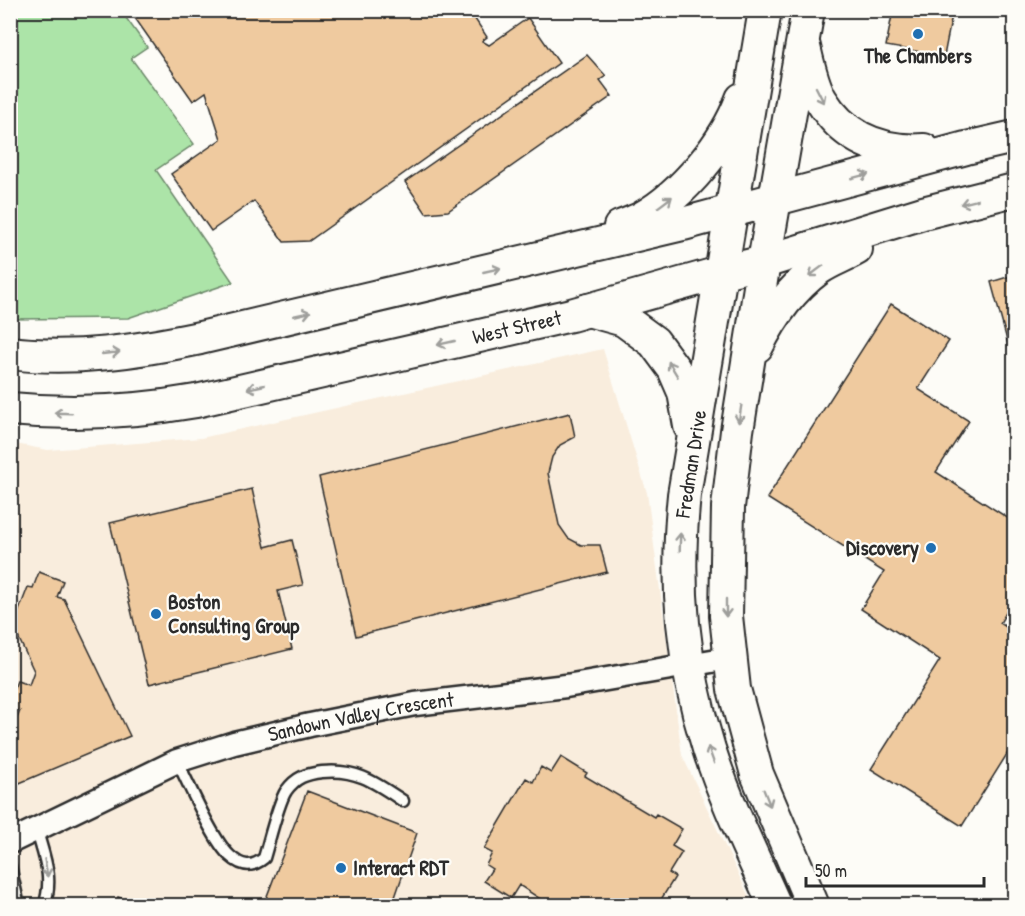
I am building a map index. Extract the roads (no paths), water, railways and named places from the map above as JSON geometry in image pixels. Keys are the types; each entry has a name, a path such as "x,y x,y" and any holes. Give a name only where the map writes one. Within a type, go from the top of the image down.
{"street":[{"name":"Fredman Drive","path":"765,10 684,495 679,541 682,623 687,664 709,750 775,906"},
{"name":"Fredman Drive","path":"805,25 747,368 728,507 726,616 734,689 758,774 813,906"},
{"path":"805,25 812,77 821,100 851,133 875,146 896,150 966,148"},
{"path":"536,260 641,218 694,176 739,107 758,54"},
{"path":"10,353 48,356 87,355 156,347 536,260 1014,137"},
{"name":"West Street","path":"10,409 72,413 140,410 168,406 588,310 764,262 923,213 1014,190"},
{"path":"747,368 765,332 791,292 820,267 923,213"},
{"path":"588,310 624,320 654,342 674,369 684,392 694,445"},
{"name":"Sandown Valley Crescent","path":"10,842 37,831 177,761 234,743 415,704 566,686 729,658"}],"lane":[{"path":"177,761 219,842 230,856 247,865 256,864 264,858 285,792 297,779 306,774 339,770 363,777 403,801"},
{"path":"37,831 47,869 49,892 44,906"},
{"path":"10,866 19,906"}],"place":[{"name":"The Chambers","path":"918,34"},
{"name":"Discovery","path":"931,548"},
{"name":"Boston Consulting Group","path":"156,614"},
{"name":"Interact RDT","path":"341,868"}]}
